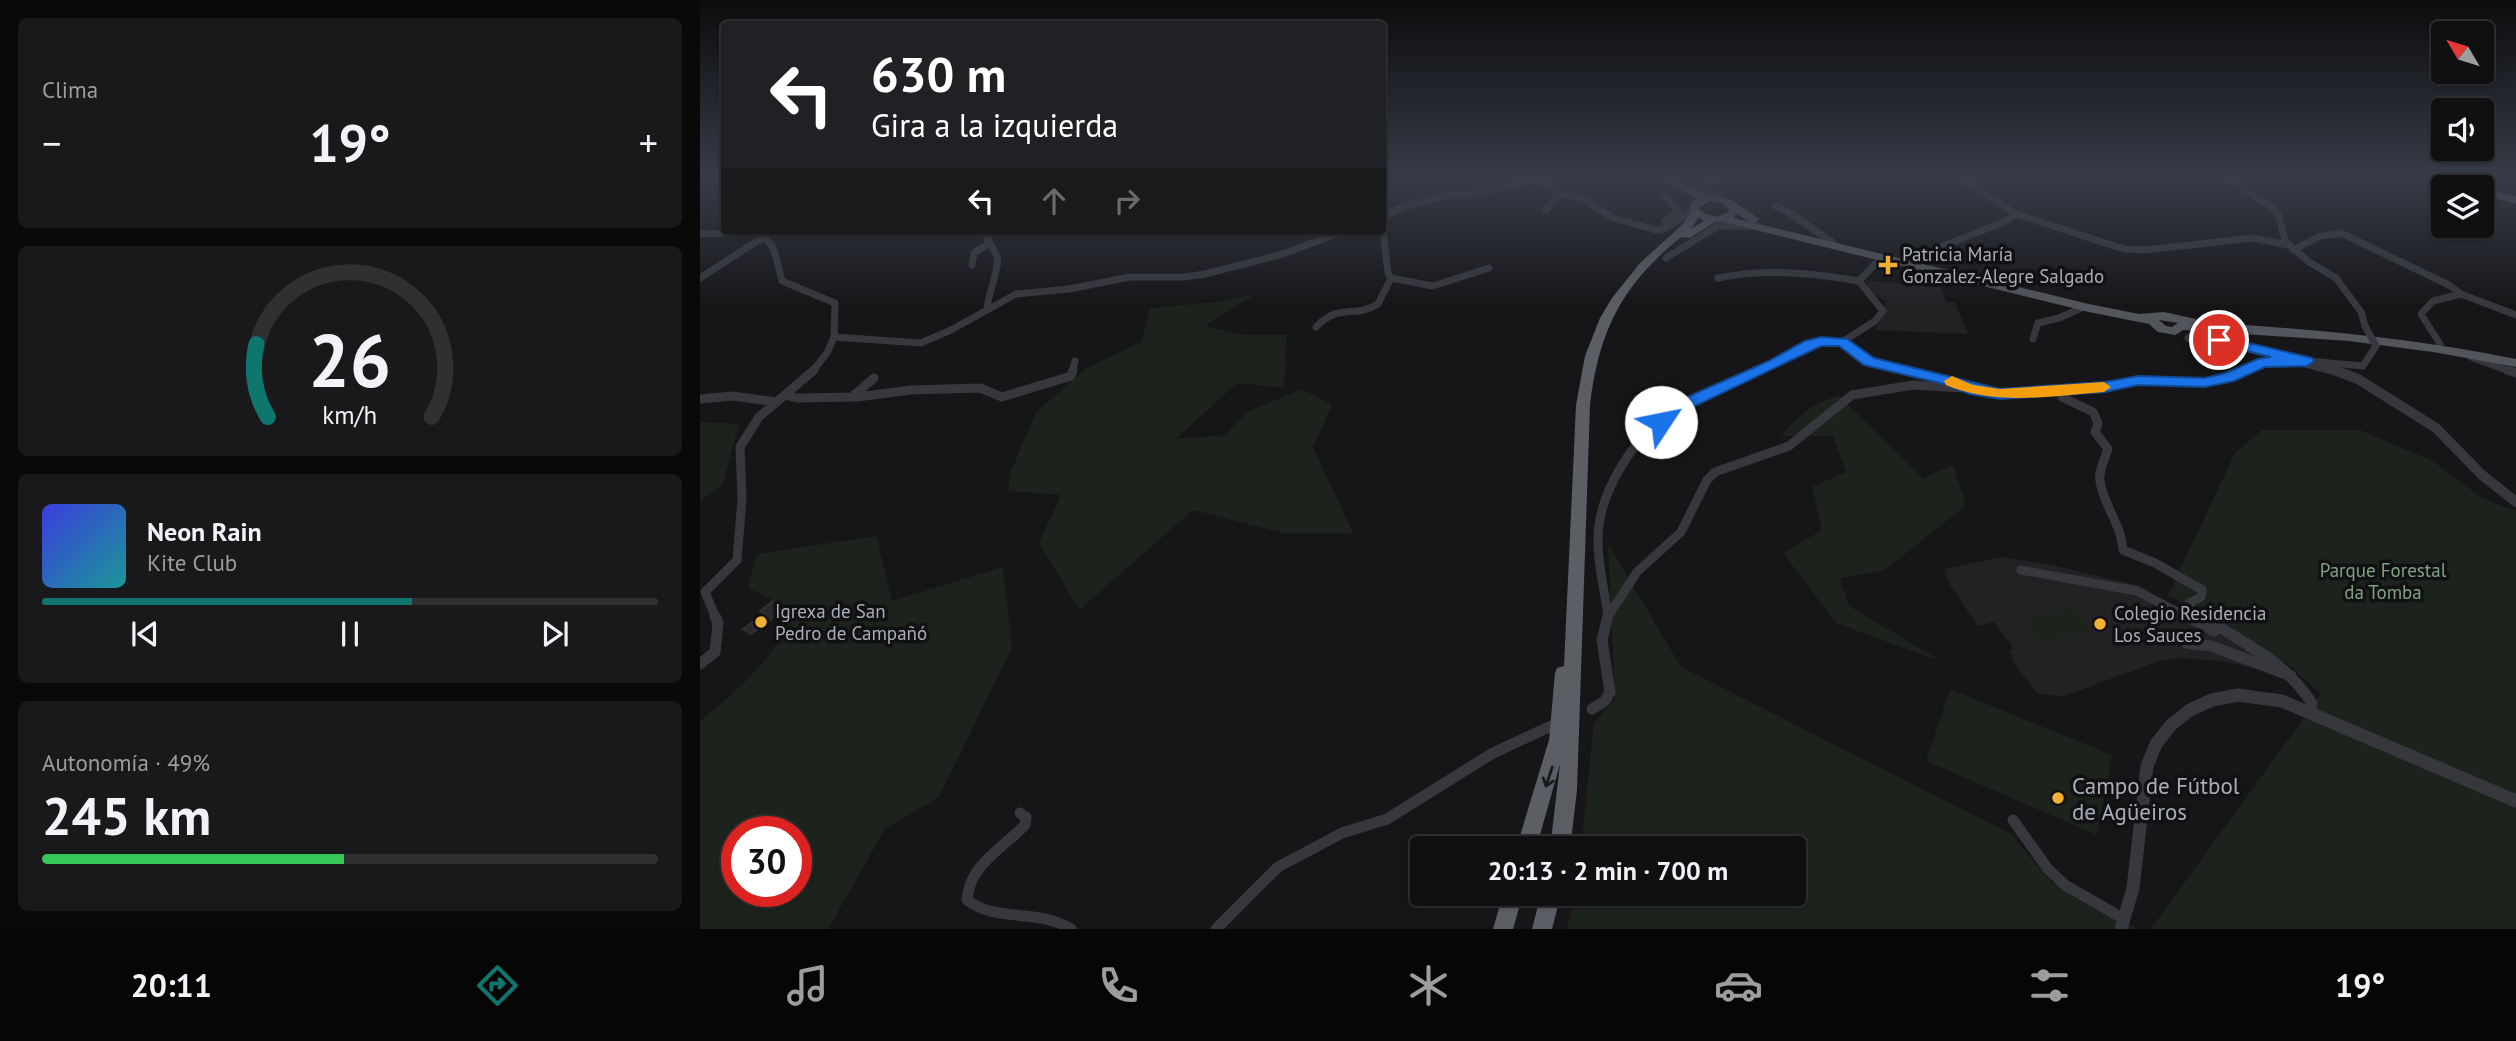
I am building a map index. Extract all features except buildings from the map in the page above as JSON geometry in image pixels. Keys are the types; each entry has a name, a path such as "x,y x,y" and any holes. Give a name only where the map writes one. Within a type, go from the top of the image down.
{"highway":[{"path":"1562,836 1568,790 1583,405 1593,344 1620,293 1688,219"},
{"path":"1643,268 1695,229 1718,219"},
{"path":"1530,836 1559,740 1568,600 1576,564"},
{"path":"1503,929 1510,906"},
{"path":"1542,929 1547,906"}],"main road":[{"path":"1721,219 1760,226 2084,307 2154,321"},
{"path":"1753,219 1814,234 1832,242 2175,326 2367,338 2443,347 2516,368"},
{"path":"2175,326 2189,338"}],"street":[{"path":"1618,219 1652,229 1663,229 1678,219"},
{"path":"1652,229 1666,219"},
{"path":"1794,219 1814,234"},
{"path":"1911,260 2008,219"},
{"path":"1591,709 1605,701 1609,692 1602,640 1608,616 1637,572 1681,532 1707,480 1715,472 1789,446 1852,395 1913,384 2000,394 2105,387 2138,380 2205,382 2229,377 2263,362 2307,361 2363,366 2376,346 2361,312 2336,278 2290,248 2252,238 2144,250 2124,248 2033,219"},
{"path":"2280,219 2290,248"},
{"path":"1666,258 1718,226 1760,226"},
{"path":"700,234 721,233"},
{"path":"2290,248 2320,236 2341,233 2431,275 2461,295 2516,315"},
{"path":"700,278 766,235"},
{"path":"700,664 715,652 718,623 702,592 737,560 742,488 737,466 741,445 755,422 821,362 834,337 835,303 782,281 770,235"},
{"path":"986,235 998,261 988,294 987,308"},
{"path":"834,337 921,343 951,330 1016,294 1069,289 1130,277 1184,277 1205,274 1283,254 1333,235"},
{"path":"1383,235 1391,278 1433,286 1489,268"},
{"path":"972,265 974,253 988,244"},
{"path":"1859,281 1863,274 1882,258"},
{"path":"1718,278 1754,270 1787,270 1859,281 1883,311 1876,321 1853,331 1842,342"},
{"path":"1316,327 1331,312 1372,307 1378,303 1391,278"},
{"path":"2443,347 2421,314 2429,302 2437,298 2461,295"},
{"path":"2033,339 2038,323 2059,318 2084,307"},
{"path":"2189,338 2226,341 2349,374 2427,422 2482,475 2516,502"},
{"path":"1608,616 1598,540 1608,495 1622,464 1647,434 1674,409 1774,364 1797,350 1821,342 1842,342 1869,362 1948,380 1970,389"},
{"path":"785,395 797,398 852,397 911,390 980,388 1002,397 1071,376 1075,361"},
{"path":"852,397 874,378"},
{"path":"2066,388 2062,397 2093,412 2098,424 2095,432 2106,443 2107,456 2099,479 2111,514 2122,533 2123,550 2202,590 2202,597 2189,603 2189,609 2282,664 2296,678 2312,703 2310,711"},
{"path":"700,399 732,396 777,402"},
{"path":"2021,570 2137,591 2201,626 2252,647"},
{"path":"2186,643 2211,646 2260,662 2296,678"},
{"path":"2013,820 2048,869 2065,885 2123,924 2133,888 2147,766 2156,744 2171,725 2190,710 2212,699 2238,695 2282,701 2310,711 2516,801"},
{"path":"1216,929 1278,867 1342,833 1387,819 1493,753 1551,726"},
{"path":"1020,813 1026,817 1025,825 980,868 966,891 967,900 978,909 1029,912 1051,917 1071,929"}],"shaded area":[{"path":"1865,280 1941,287 1946,302 1955,302 1968,334 1874,330 1884,316 1885,301 1872,293"},
{"name":"Colegio Residencia Los Sauces","path":"2002,557 2047,564 2141,586 2188,617 2245,647 2290,683 2266,671 2221,661 2183,658 2159,661 2064,696 2038,694 2016,667 2009,650 2014,649 1994,622 1978,626 1951,587 1944,569"}],"green space":[{"path":"1256,294 1205,326 1244,335 1287,335 1284,388 1237,383 1176,439 1225,435 1247,412 1302,389 1332,405 1313,447 1353,533 1284,533 1193,510 1079,610 1039,543 1061,495 1009,491 1009,476 1036,412 1087,368 1141,342 1150,308 1215,302"},
{"path":"1839,396 1923,478 1953,465 1966,505 1885,570 1840,578 1849,606 1943,662 1836,623 1783,553 1822,530 1812,487 1846,472 1833,436 1781,436 1807,411 1821,402"},
{"path":"700,422 739,424 722,486 700,501"},
{"name":"Parque Forestal da Tomba","path":"2262,430 2360,430 2433,461 2482,498 2516,511 2516,929 2151,929 2321,694 2286,663 2168,595 2235,453"},
{"path":"876,536 892,601 1003,567 1012,648 939,797 885,829 828,929 700,929 700,721 742,685 768,656 779,641 792,609 748,588 757,554"},
{"path":"1608,544 1681,667 2011,834 2051,882 2137,929 1567,929 1573,906 1806,906 1806,836 1582,836 1594,723 1615,699"},
{"path":"2074,606 2092,630 2039,644 2021,620"},
{"name":"Campo de Fútbol de Agüeiros","path":"1950,689 2112,755 2097,835 1926,761"}],"slow traffic":[{"path":"1952,381 1970,389 2000,394 2104,387"}],"place":[{"name":"Patricia María Gonzalez-Alegre Salgado","path":"1888,265"},
{"name":"Igrexa de San Pedro de Campañó","path":"761,622"},
{"name":"Colegio Residencia Los Sauces","path":"2100,624"},
{"name":"Campo de Fútbol de Agüeiros","path":"2058,798"}],"route":[{"path":"1661,422 1674,409 1774,364 1797,350 1810,344 1831,341 1842,342 1869,362 1948,380 1970,389 2000,394 2073,387 2105,387 2138,380 2205,382 2229,377 2263,362 2307,361 2219,340"}]}
